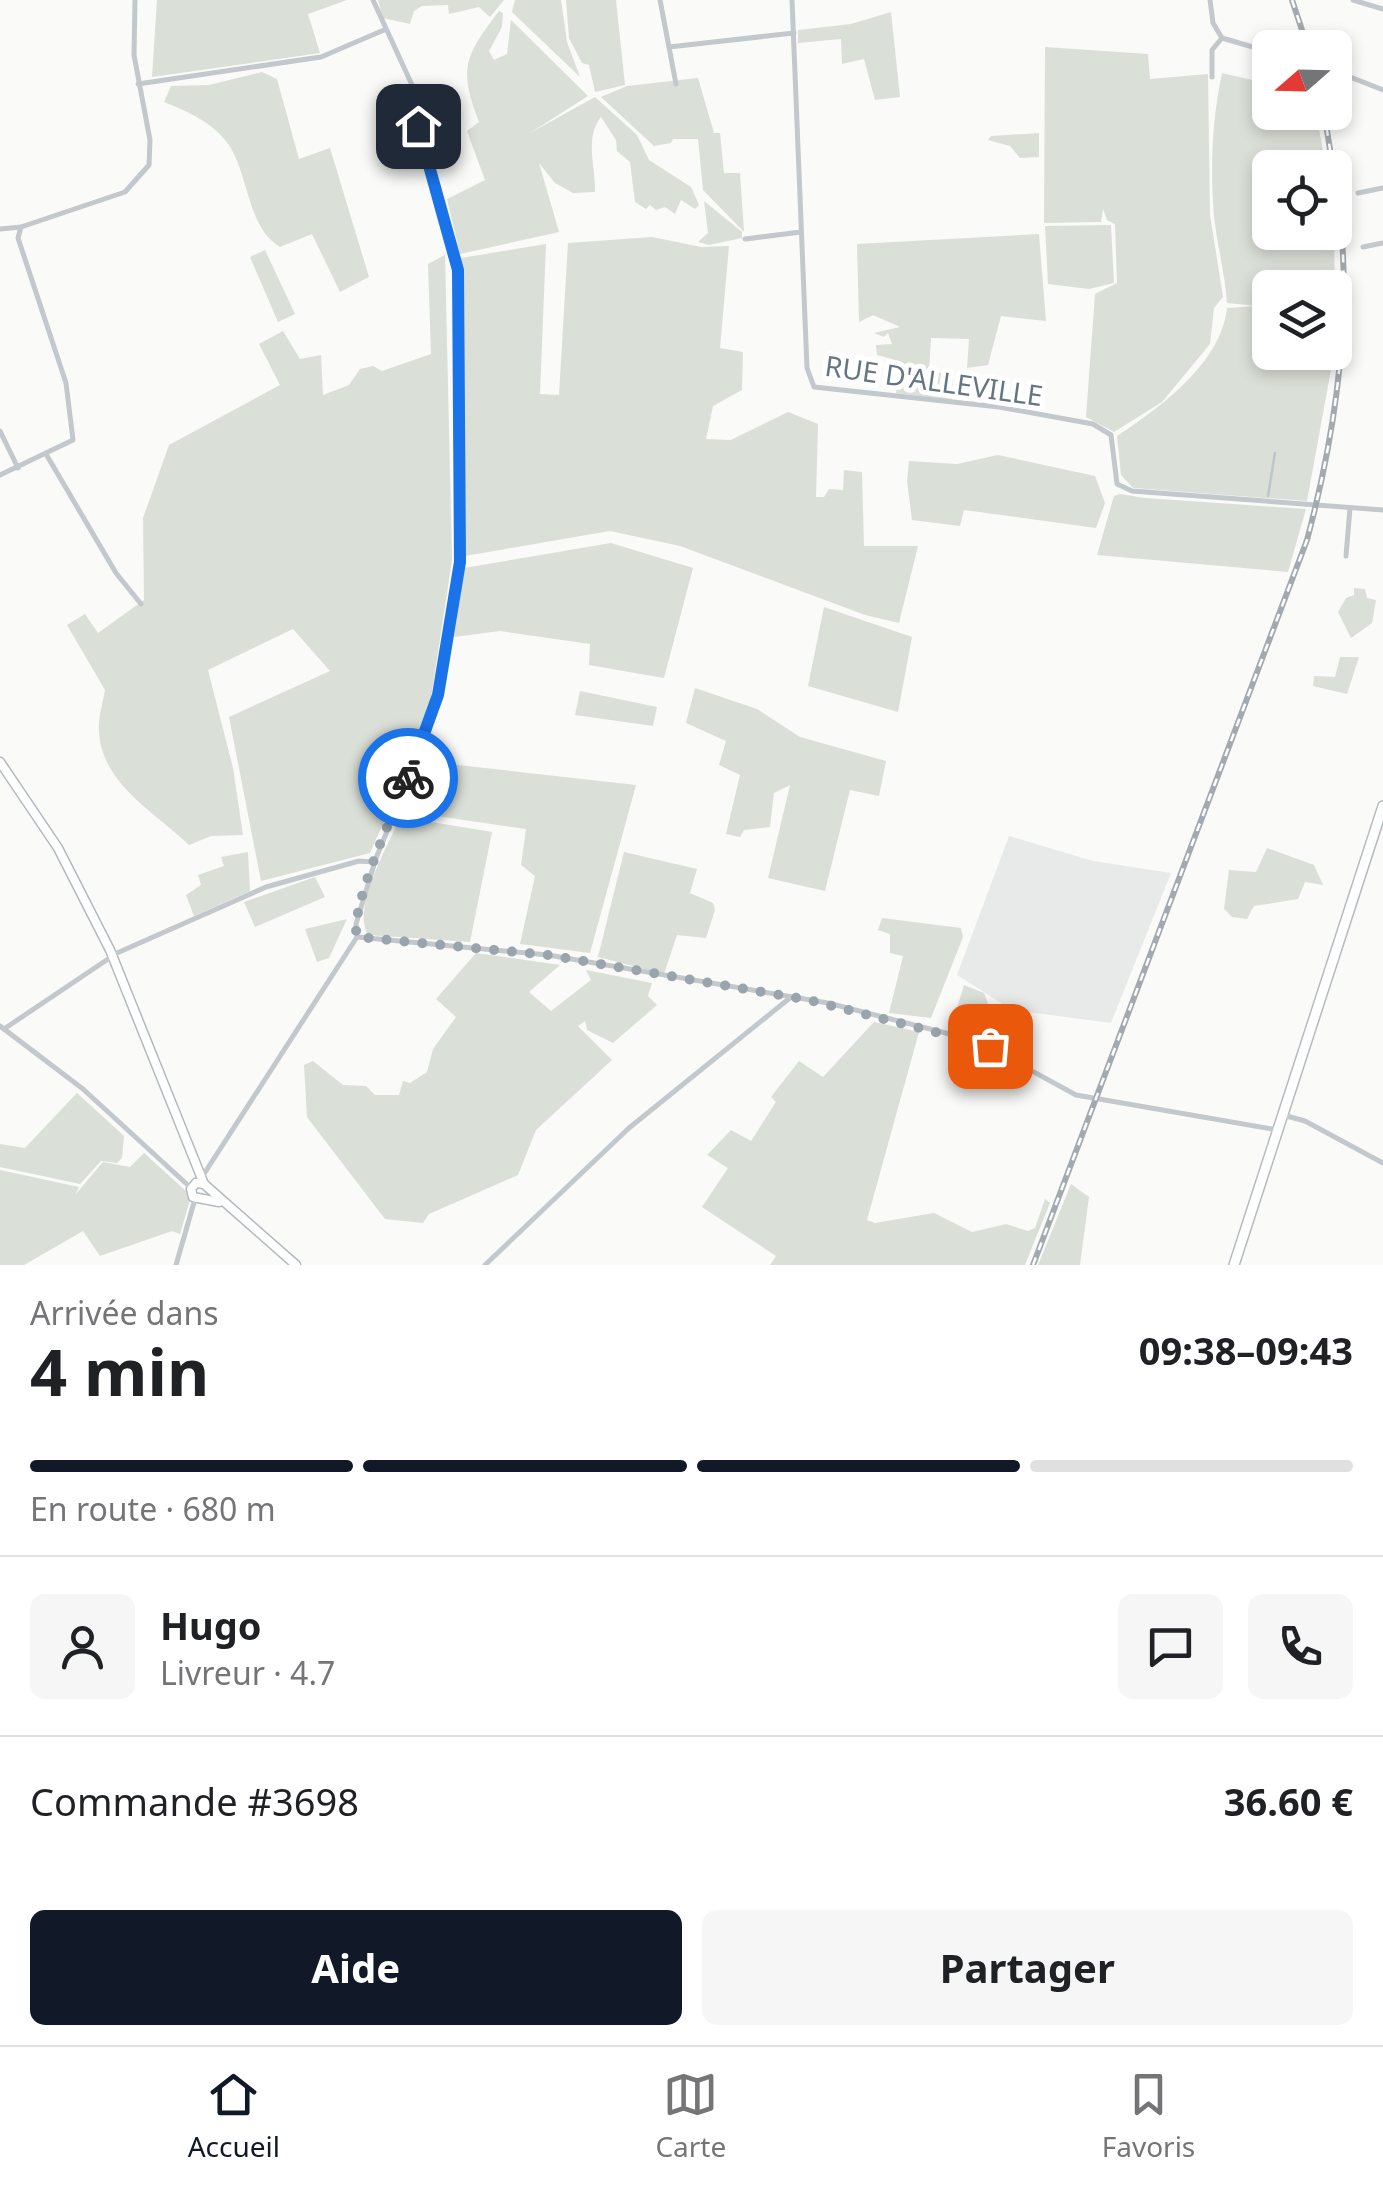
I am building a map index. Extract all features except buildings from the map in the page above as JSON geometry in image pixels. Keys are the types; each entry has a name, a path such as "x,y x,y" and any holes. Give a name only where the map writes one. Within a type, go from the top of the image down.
{"main road":[{"path":"0,762 58,848 113,956 196,1165 199,1198"},
{"path":"1234,1265 1383,806"},
{"path":"199,1198 200,1184"},
{"path":"200,1184 296,1265"},
{"path":"199,1198 222,1203"}],"street":[{"path":"0,229 17,228 125,192 143,176 149,164 150,140 138,84 135,0"},
{"path":"373,0 412,85 424,150 456,255 460,562 429,730 375,862 356,924 357,937 200,1184 2,1028 113,956 266,887 359,860 375,862"},
{"path":"660,0 676,84"},
{"name":"RUE D'ALLEVILLE","path":"792,0 807,368 814,387 999,407 1093,424 1111,435 1117,484 1132,492 1383,510"},
{"path":"1211,0 1213,22 1222,38 1252,47"},
{"path":"1353,0 1383,9"},
{"path":"138,84 321,57 384,30"},
{"path":"669,47 794,33"},
{"path":"1212,76 1212,50 1222,38"},
{"path":"1352,78 1383,90"},
{"path":"1358,193 1383,188"},
{"path":"0,474 73,440 58,356 17,228"},
{"path":"745,239 801,232"},
{"path":"1363,246 1383,244"},
{"path":"0,432 18,468"},
{"path":"46,454 116,573 140,604"},
{"path":"1346,556 1350,508"},
{"path":"357,937 548,955 791,997 963,1036 1076,1095 1278,1130"},
{"path":"485,1265 629,1128 791,997"},
{"path":"1284,1114 1383,1164"},
{"path":"176,1265 199,1198"}],"shaded area":[{"path":"157,0 347,0 308,14 320,53 152,77"},
{"path":"378,0 504,0 490,17 479,7 449,14 448,5 422,6 414,11 410,24 383,18"},
{"path":"515,0 561,0 567,42 580,77 512,12"},
{"path":"566,0 616,0 625,85 595,92 589,65 582,63 569,38"},
{"path":"499,11 503,13 502,27 489,51 494,60 507,54 511,20 588,96 530,133 595,97 637,135 649,160 691,187 699,205 695,209 681,200 675,214 665,207 656,210 650,205 646,209 635,202 630,162 617,151 616,140 601,117 592,144 595,192 573,193 555,183 539,163 559,232 460,254 447,199 485,180 467,131 479,122 468,88 468,63"},
{"path":"891,12 900,97 875,100 864,59 842,64 841,39 798,43 798,30 851,24"},
{"path":"1045,47 1148,54 1150,79 1208,74 1210,215 1223,297 1214,308 1210,344 1162,402 1114,432 1086,417 1095,294 1117,283 1115,224 1107,220 1103,209 1101,222 1044,223"},
{"path":"262,72 277,79 299,159 330,148 369,277 340,292 312,234 280,247 269,238 255,214 236,157 223,137 200,119 164,102 171,86 209,85"},
{"path":"1222,73 1252,80 1252,130 1319,130 1323,150 1252,150 1252,250 1334,250 1335,270 1252,270 1252,305 1227,303 1214,216 1214,126"},
{"path":"698,78 714,133 720,133 724,173 740,173 744,232 703,190 698,139 673,139 671,143 654,146 601,97 627,86"},
{"path":"1039,133 1039,157 1020,158 1010,146 988,140 991,136"},
{"path":"704,201 742,232 742,238 709,245 698,242 708,233"},
{"path":"1111,225 1114,283 1089,289 1048,284 1045,226"},
{"path":"1039,234 1046,321 1001,316 988,365 967,368 969,339 931,338 929,372 953,374 952,400 896,393 899,361 877,355 876,345 892,344 888,333 884,337 874,333 900,327 873,315 859,322 857,244"},
{"path":"652,237 701,247 729,246 720,348 743,352 742,390 713,406 706,439 731,440 788,412 818,424 816,497 824,497 829,489 843,490 844,470 862,472 864,546 918,546 899,623 865,615 680,546 610,531 465,556 461,258 546,244 540,394 559,395 568,243"},
{"path":"265,250 295,314 278,322 250,257"},
{"path":"445,255 452,560 427,724 370,853 261,881 229,717 330,671 293,629 208,670 233,768 243,835 211,836 189,845 132,795 109,766 99,730 105,690 67,625 85,614 98,633 144,600 143,518 169,445 280,385 259,344 283,331 300,359 321,355 323,395 349,385 360,369 373,366 382,371 431,354 428,264"},
{"path":"1252,306 1252,370 1331,370 1307,501 1133,488 1121,475 1117,436 1170,397 1201,365 1222,328 1227,308"},
{"path":"998,455 1095,476 1105,503 1096,528 964,510 960,526 912,520 907,481 909,461 957,464"},
{"path":"1114,496 1306,509 1288,572 1097,555"},
{"path":"611,543 693,568 664,678 589,665 590,644 500,631 454,637 464,568"},
{"path":"1354,588 1365,589 1367,598 1376,600 1372,623 1351,638 1338,612 1346,598 1354,595"},
{"path":"824,607 912,637 898,712 808,686"},
{"path":"1340,657 1359,657 1347,694 1313,686 1314,676 1335,677"},
{"path":"695,688 757,709 800,737 886,761 879,796 850,790 825,891 768,878 790,785 774,793 770,827 744,830 740,837 726,834 740,775 719,765 726,741 686,723"},
{"path":"580,691 657,707 653,726 575,715"},
{"path":"422,761 636,785 590,953 520,944 535,876 521,865 526,829 402,811"},
{"path":"401,817 492,832 470,942 369,935 364,924 368,894"},
{"path":"1009,836 1093,861 1171,873 1111,1023 1012,1010 957,975"},
{"path":"1267,848 1314,865 1323,885 1305,882 1298,899 1254,906 1247,919 1232,917 1224,909 1229,870 1256,872"},
{"path":"248,852 250,891 194,916 186,895 201,885 198,875 224,866 221,857"},
{"path":"624,852 697,869 690,893 713,903 715,910 706,938 677,935 664,974 598,957"},
{"path":"315,877 325,897 255,927 244,902"},
{"path":"882,918 961,928 963,937 931,1018 889,1013 903,956 890,953 890,934 878,930"},
{"path":"347,919 329,958 317,962 305,929"},
{"path":"476,953 560,965 529,992 551,1011 591,980 586,970 652,983 648,996 657,1005 613,1043 587,1030 585,1021 578,1026 612,1060 536,1130 518,1175 429,1214 423,1223 385,1219 307,1117 304,1065 313,1061 343,1085 366,1086 375,1095 399,1095 403,1081 410,1083 427,1072 433,1049 456,1017 436,999"},
{"path":"964,985 984,993 988,1003 975,1022 955,1015"},
{"path":"874,1022 919,1032 867,1220 875,1223 934,1213 972,1232 1006,1224 1028,1231 1035,1228 1045,1199 1050,1203 1025,1265 770,1265 776,1256 702,1207 728,1168 707,1155 731,1130 751,1141 776,1102 771,1097 799,1061 823,1077"},
{"path":"77,1093 124,1136 122,1158 117,1163 101,1161 80,1184 0,1167 0,1144 25,1148"},
{"path":"144,1153 187,1192 190,1200 180,1234 172,1231 100,1256 83,1231 24,1265 0,1265 0,1170 79,1187 75,1195 103,1162 130,1167"},
{"path":"1071,1184 1089,1197 1080,1265 1038,1265"}],"waterway":[{"path":"1268,496 1275,453"}],"railway":[{"path":"1292,0 1302,30"},
{"path":"1327,130 1330,150"},
{"path":"1033,1265 1307,540 1335,406 1343,314 1342,250"}],"way so far":[{"path":"408,778 376,858 356,924 357,937 371,942 510,950 590,962 809,1000 963,1036 990,1046"}],"route":[{"path":"408,778 429,730 438,695 460,562 458,270 418,126"}]}
